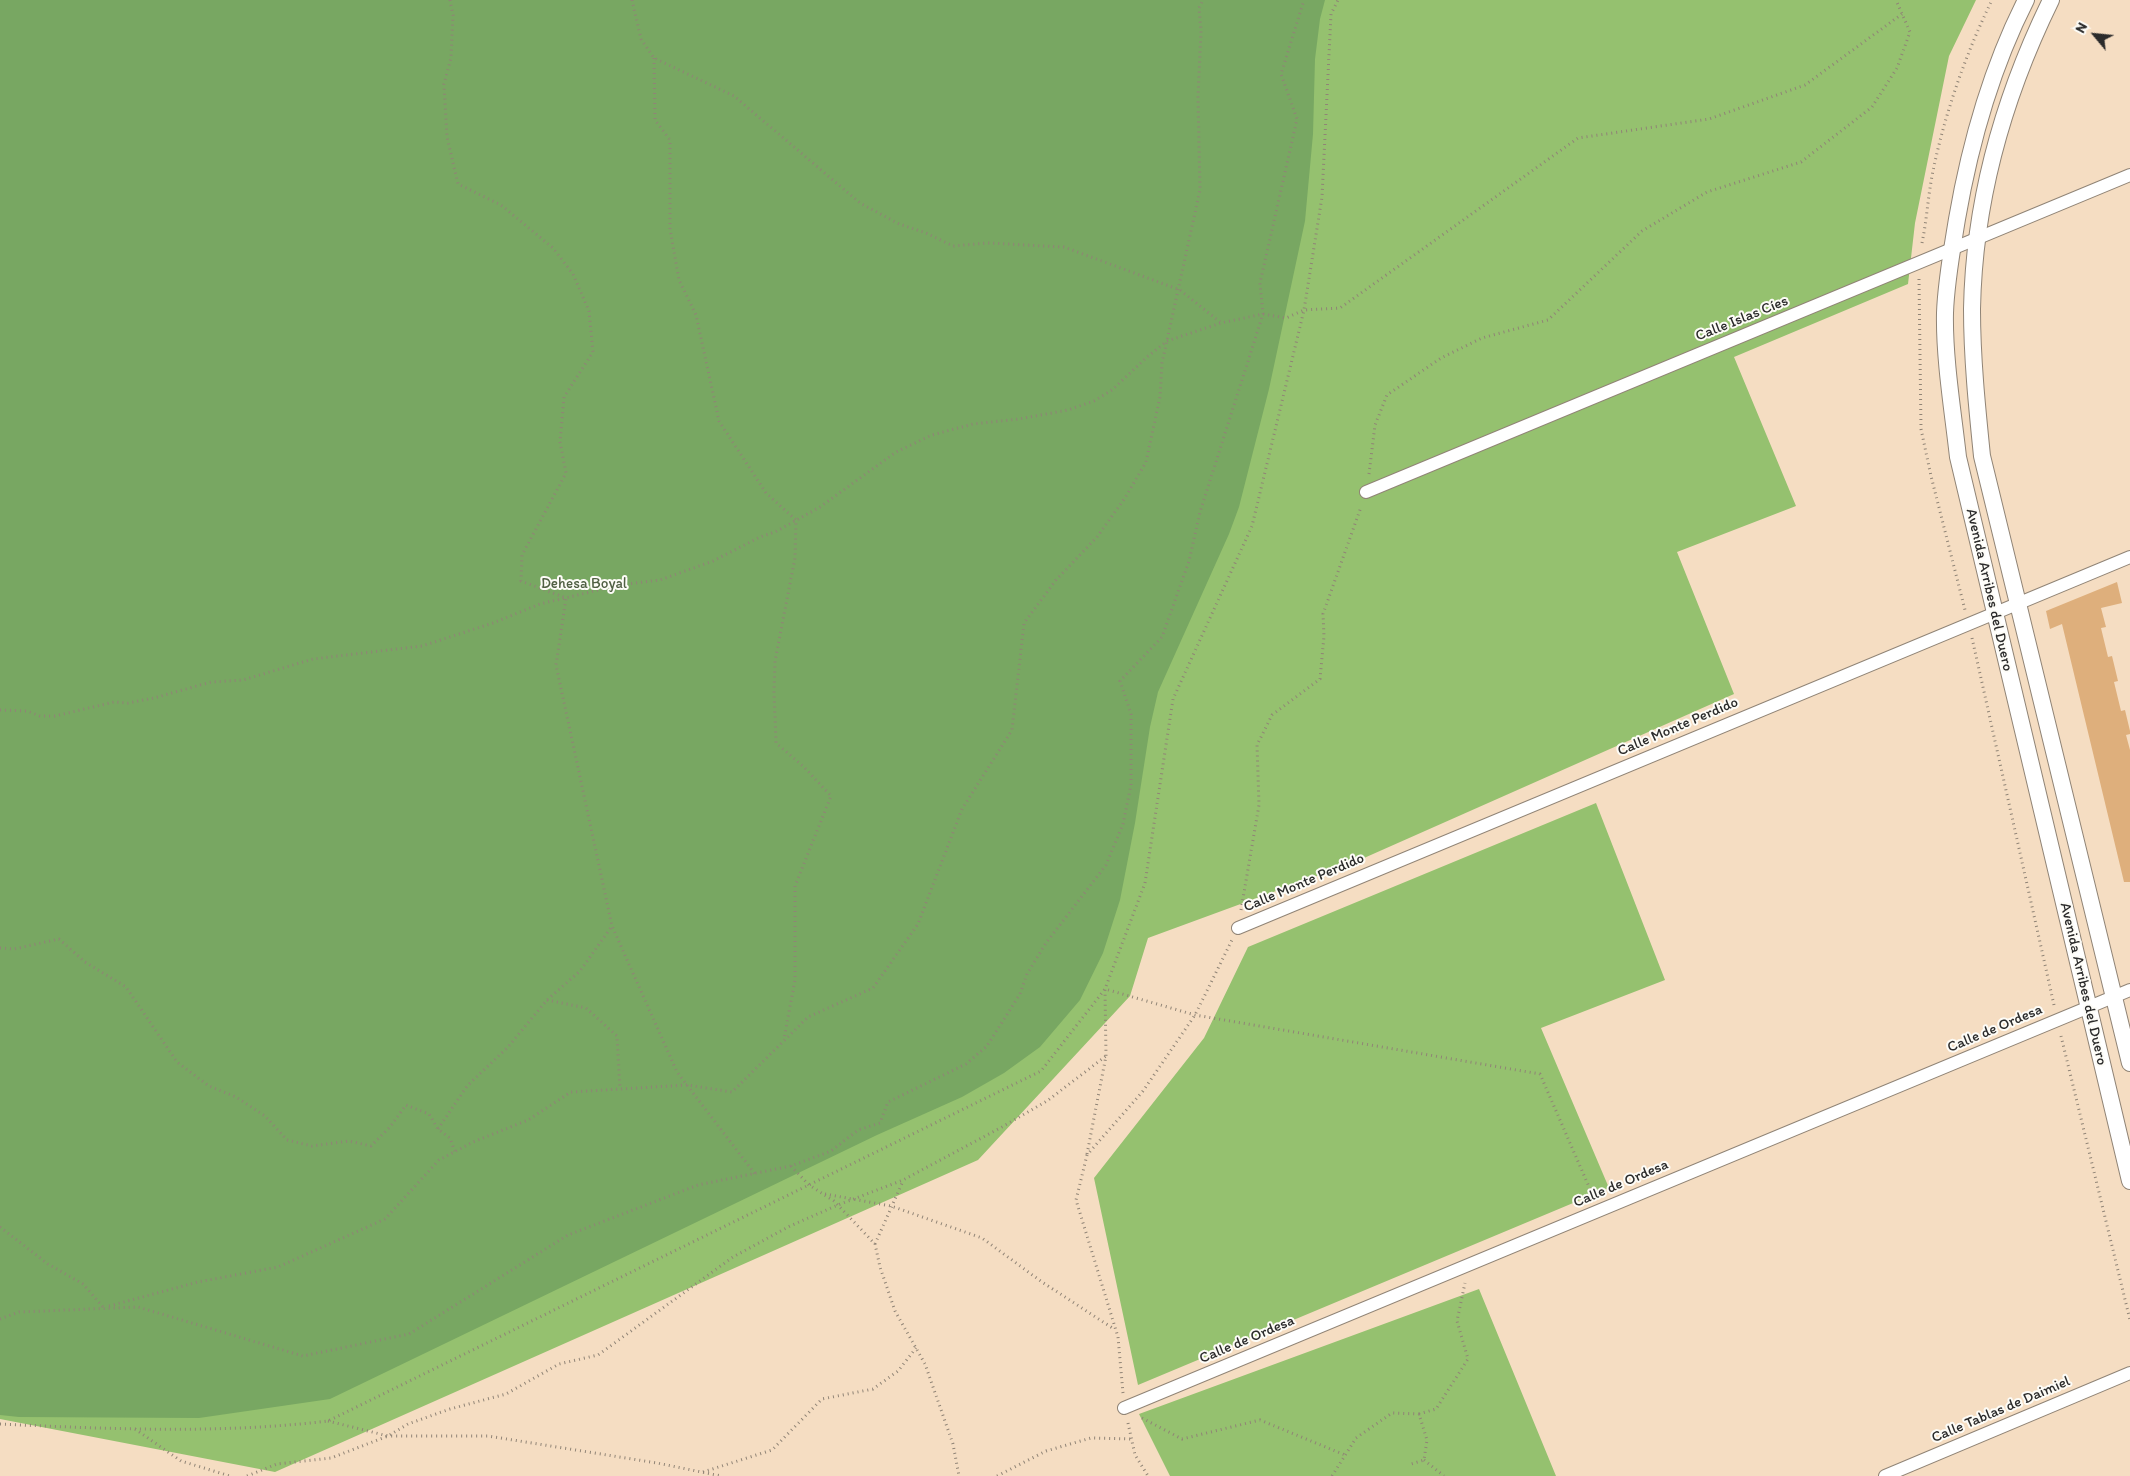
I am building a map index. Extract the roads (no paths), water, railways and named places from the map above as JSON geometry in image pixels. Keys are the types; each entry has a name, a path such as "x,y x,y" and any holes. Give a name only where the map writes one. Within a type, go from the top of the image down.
{"street":[{"name":"Avenida Arribes del Duero","path":"2026,0 2014,23 1990,85 1966,165 1952,249 1945,314 1950,379 1958,457 2130,1180"},
{"name":"Avenida Arribes del Duero","path":"2052,0 2036,31 2011,93 1990,164 1978,237 1972,316 1974,378 1982,456 2130,1063"},
{"name":"Calle Islas Cíes","path":"1366,492 1978,237 2130,176"},
{"name":"Calle Monte Perdido","path":"1238,928 2130,557"},
{"name":"Calle de Ordesa","path":"1124,1408 2130,990"},
{"name":"Calle Tablas de Daimiel","path":"1885,1476 2130,1374"}],"park label":[{"name":"Dehesa Boyal","path":"584,584"}]}
